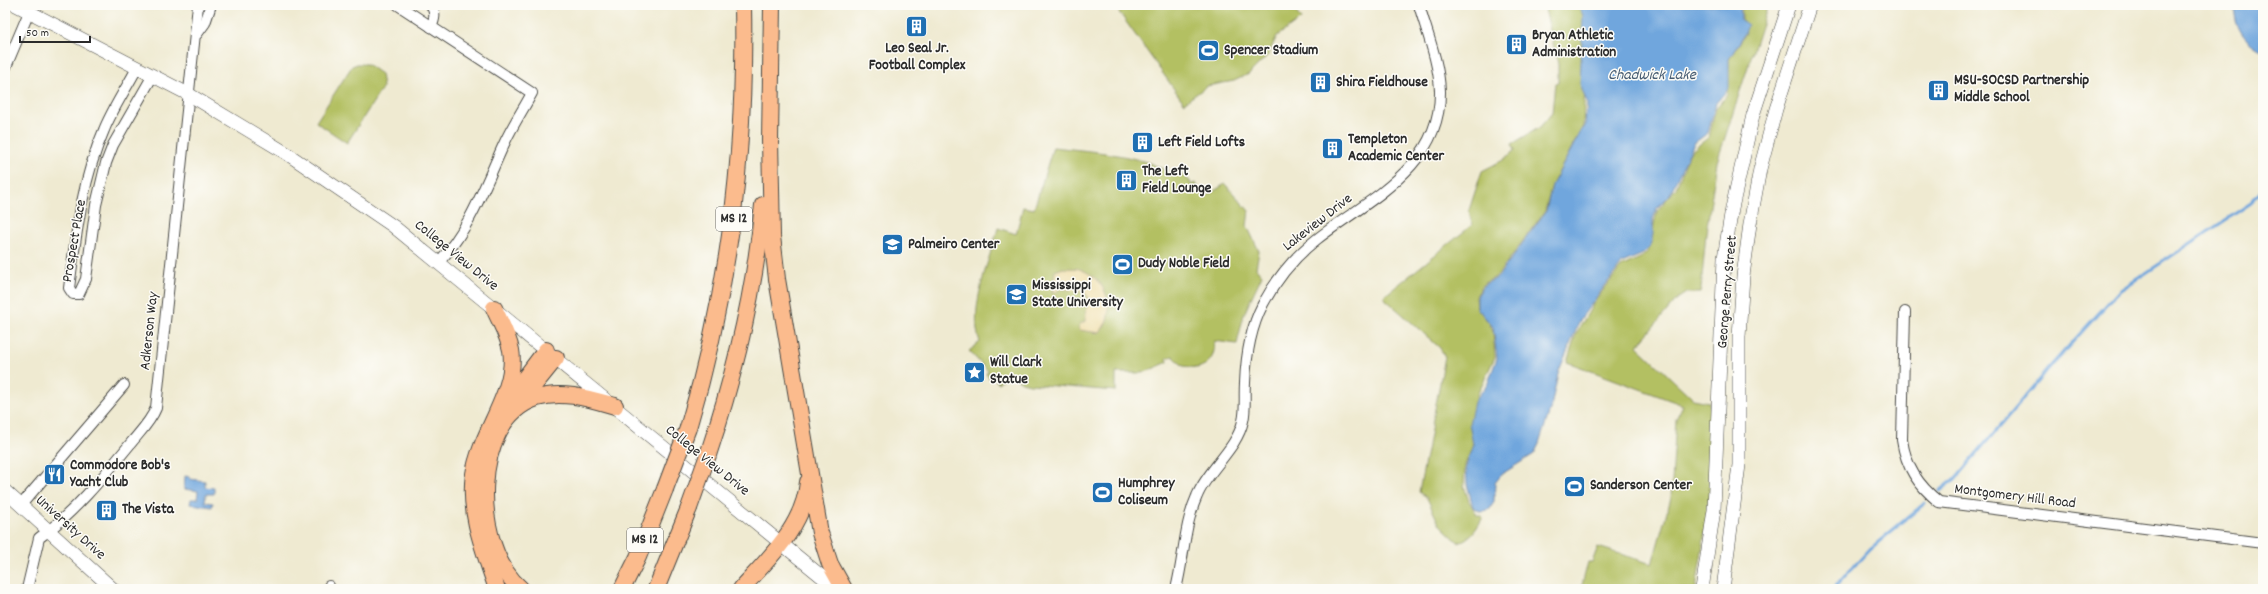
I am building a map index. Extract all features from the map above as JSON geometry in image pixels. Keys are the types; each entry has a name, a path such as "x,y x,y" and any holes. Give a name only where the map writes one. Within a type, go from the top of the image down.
{"main road":[{"name":"MS 12","path":"622,589 638,557 688,428 710,351 736,201 742,136 743,5"},
{"name":"MS 12","path":"656,589 689,508 708,455 728,390 748,307 763,213 770,140 772,5"},
{"path":"770,140 772,236 777,279 809,475 820,533 830,564 844,589"},
{"path":"494,308 507,338 512,359 510,378 481,446 474,475 473,488 481,540 497,589"},
{"path":"493,420 551,354"},
{"path":"521,589 505,570 493,543 488,526 485,496 487,467 491,452 502,428 551,354"},
{"path":"514,410 536,399 549,395 581,397 615,406"},
{"path":"741,589 782,544 799,514 808,487 809,475"},
{"path":"611,589 638,557"}],"street":[{"name":"College View Drive","path":"16,5 31,8 152,77 190,95 280,149 392,226 615,406 837,589"},
{"name":"Adkerson Way","path":"27,589 39,538 58,523 120,456 150,420 156,408 190,95 198,5"},
{"path":"195,38 205,23 211,5"},
{"path":"398,5 532,93 505,142 472,215 450,251 438,263"},
{"path":"431,5 434,10 435,18 431,27"},
{"name":"Lakeview Drive","path":"1176,589 1182,568 1188,525 1196,496 1236,438 1243,422 1247,354 1255,322 1269,293 1289,265 1316,240 1403,176 1421,155 1431,137 1439,107 1440,91 1438,72 1419,5"},
{"name":"George Perry Street","path":"1702,589 1714,510 1724,258 1732,208 1751,122 1789,5"},
{"name":"George Perry Street","path":"1723,589 1739,465 1739,337 1743,276 1750,224 1760,169 1776,109 1810,5"},
{"path":"5,69 31,8"},
{"name":"Prospect Place","path":"137,68 109,118 92,161 77,227 69,288 73,294 79,294 84,286 96,205 110,152 152,77"},
{"name":"Montgomery Hill Road","path":"1905,312 1903,451 1916,478 1922,486 1939,502 2263,543"},
{"path":"22,505 124,385"},
{"name":"University Drive","path":"5,491 113,589"}],"green space":[{"name":"Spencer Stadium","path":"1114,5 1291,5 1301,19 1277,36 1268,55 1249,74 1234,81 1207,86 1184,103"},
{"path":"1544,5 1584,5 1587,44 1583,126 1552,185 1545,211 1496,277 1484,283 1476,296 1477,308 1490,324 1493,332 1495,357 1477,395 1473,445 1465,465 1464,486 1469,501 1477,515 1483,517 1470,536 1463,541 1458,542 1439,524 1427,498 1419,492 1445,357 1440,348 1383,297 1472,225 1469,210 1482,171 1503,160 1515,150 1512,144 1540,127 1552,113 1555,83 1558,82 1558,64"},
{"path":"1742,5 1768,5 1717,162 1706,233 1700,293 1686,293 1677,299 1637,346 1693,399 1709,402 1712,425 1712,472 1707,519 1696,589 1581,589 1588,562 1592,562 1598,547 1652,564 1671,498 1676,419 1683,405 1567,362 1576,334 1595,301 1621,267 1642,257 1648,251 1657,211 1676,188 1690,152 1709,137 1716,108 1727,95 1729,59 1746,33 1742,19"},
{"path":"357,64 367,64 381,74 383,87 347,143 316,122 352,66"},
{"path":"1053,147 1114,154 1146,162 1160,167 1171,174 1174,170 1190,181 1191,185 1195,183 1206,196 1225,184 1249,211 1247,226 1259,251 1256,268 1262,275 1244,314 1237,344 1214,341 1213,355 1209,362 1202,367 1197,368 1183,366 1173,356 1167,358 1168,362 1143,373 1116,373 1116,391 1030,384 1022,382 1009,373 998,383 993,377 990,379 986,374 988,371 969,351 980,342 976,315 985,270 998,228 1016,234 1023,207 1034,209"}],"sand":[{"path":"1063,268 1082,270 1090,274 1103,288 1109,306 1105,325 1099,333 1079,330 1079,325 1085,321 1088,297 1085,293 1060,288 1056,293 1052,293 1055,271"}],"water":[{"name":"Chadwick Lake","path":"1579,5 1740,5 1741,20 1748,25 1745,33 1729,59 1729,88 1716,103 1708,133 1694,143 1669,196 1657,208 1653,219 1653,234 1650,247 1643,254 1622,263 1581,318 1558,373 1551,407 1539,444 1534,454 1502,474 1495,483 1494,501 1490,509 1481,512 1473,507 1467,484 1466,467 1473,444 1469,424 1474,402 1488,383 1497,358 1493,327 1477,308 1477,296 1485,284 1497,278 1546,211 1552,185 1585,124 1587,103 1580,84 1583,16"},
{"path":"2234,5 2263,5 2263,51 2250,43 2241,32 2236,20"},
{"path":"185,476 190,477 190,479 205,481 205,487 214,488 214,494 206,494 205,502 213,503 212,507 190,504 191,499 197,499 198,491 184,489"}],"waterway":[{"path":"1940,491 1955,479 2048,369 2119,291 2251,203 2263,190"},
{"path":"1833,589 1870,549 1925,503"}],"place":[{"name":"Leo Seal Jr. Football Complex","path":"917,26"},
{"name":"Bryan Athletic Administration","path":"1516,45"},
{"name":"Spencer Stadium","path":"1209,51"},
{"name":"Shira Fieldhouse","path":"1321,83"},
{"name":"MSU-SOCSD Partnership Middle School","path":"1939,90"},
{"name":"Left Field Lofts","path":"1142,143"},
{"name":"Templeton Academic Center","path":"1333,149"},
{"name":"The Left Field Lounge","path":"1126,181"},
{"name":"Palmeiro Center","path":"892,245"},
{"name":"Dudy Noble Field","path":"1122,264"},
{"name":"Mississippi State University","path":"1016,295"},
{"name":"Will Clark Statue","path":"974,372"},
{"name":"Commodore Bob's Yacht Club","path":"55,475"},
{"name":"Sanderson Center","path":"1575,486"},
{"name":"Humphrey Coliseum","path":"1102,493"},
{"name":"The Vista","path":"106,510"}]}
